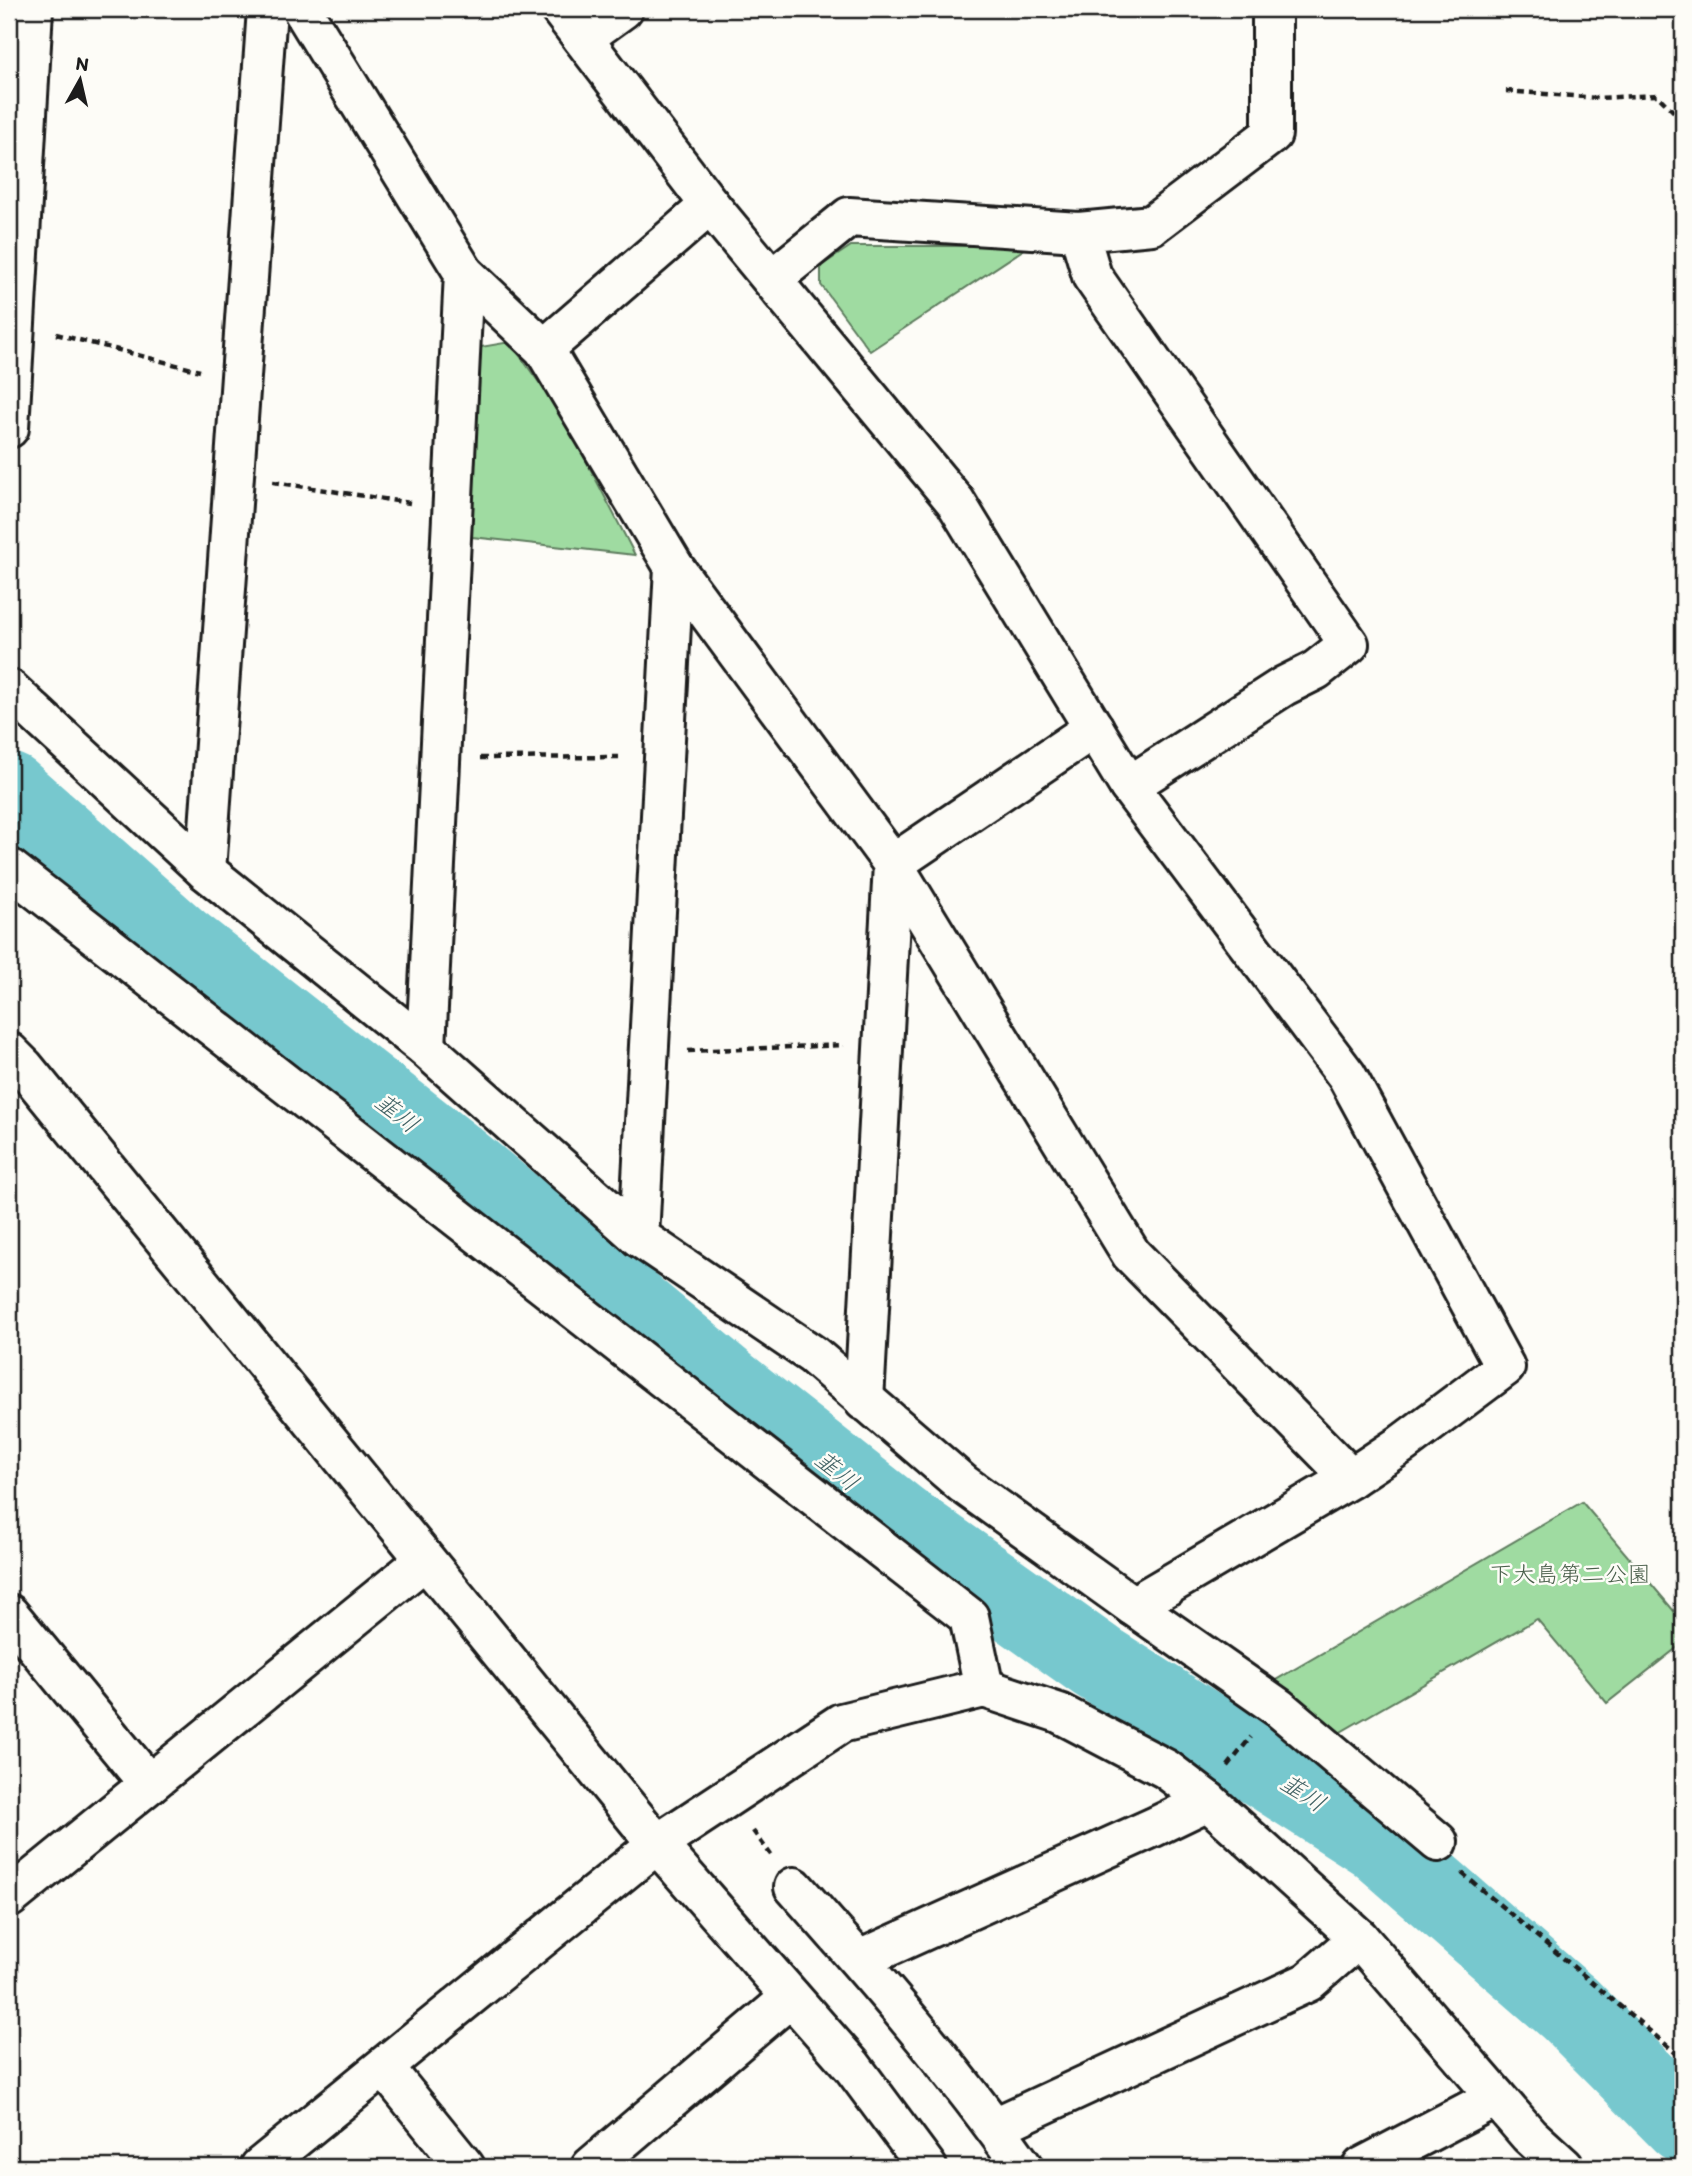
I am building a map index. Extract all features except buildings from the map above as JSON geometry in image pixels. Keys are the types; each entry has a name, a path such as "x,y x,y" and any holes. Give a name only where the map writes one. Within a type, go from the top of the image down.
{"street":[{"path":"9,428 33,9"},
{"path":"206,871 267,9"},
{"path":"302,9 464,273 544,349 674,567 893,864 1131,1254 1351,1478"},
{"path":"623,9 572,24 710,205 955,501 1129,786 1347,1076 1505,1367 1402,1444 1351,1478 1133,1606"},
{"path":"772,279 849,216 1079,232 1152,226 1272,134 1272,9"},
{"path":"544,349 710,205"},
{"path":"1079,232 1092,276 1349,644 1316,670 1284,686 1129,786"},
{"path":"426,1048 464,273"},
{"path":"639,1237 674,567"},
{"path":"9,689 206,871 426,1048 639,1237 813,1356 963,1484 1275,1706 1438,1842"},
{"path":"893,864 1094,728"},
{"path":"864,1401 893,864"},
{"path":"9,868 969,1618 984,1688"},
{"path":"9,1052 657,1844 852,2066 919,2164"},
{"path":"9,1898 425,1560"},
{"path":"9,1614 149,1784"},
{"path":"260,2167 657,1844 728,1797 841,1723 984,1688 1059,1713 1166,1769 1206,1799 1359,1938 1529,2135 1564,2167"},
{"path":"859,1960 1154,1827 1206,1799"},
{"path":"794,1887 859,1960 995,2127 1023,2167"},
{"path":"995,2127 1308,1982 1359,1938"},
{"path":"591,2167 791,1997"},
{"path":"384,2067 465,2167"},
{"path":"1362,2167 1496,2097"}],"path":[{"path":"1506,91 1598,98 1657,95 1683,121"},
{"path":"15,323 241,382"},
{"path":"234,477 452,509"},
{"path":"440,759 664,757"},
{"path":"649,1052 883,1044"},
{"path":"1206,1799 1275,1706"},
{"path":"728,1797 794,1887"},
{"path":"1438,1842 1449,1862 1683,2059"}],"green space":[{"path":"851,246 1029,246 870,351 821,285 821,266"},
{"path":"510,342 563,416 635,555 472,537 475,348"},
{"name":"下大島第二公園","path":"1582,1502 1679,1617 1683,1643 1607,1703 1537,1619 1337,1734 1276,1680"}],"waterway":[{"name":"韮川","path":"9,792 180,943 455,1159 730,1388 900,1522 1097,1662 1377,1841 1570,2009 1683,2123"}]}
